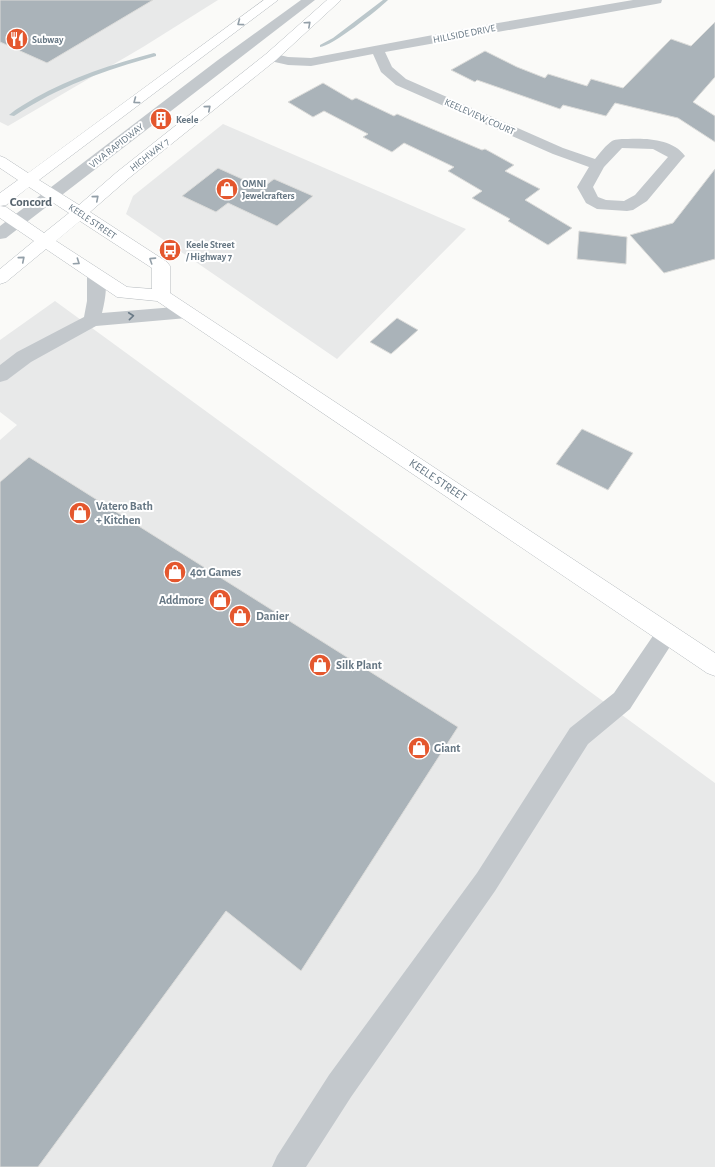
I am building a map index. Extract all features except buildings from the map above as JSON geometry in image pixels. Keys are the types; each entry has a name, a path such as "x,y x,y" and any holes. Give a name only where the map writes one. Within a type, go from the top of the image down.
{"main road":[{"path":"0,201 272,0"},
{"name":"HIGHWAY 7","path":"0,278 44,240 80,213 122,175 196,118 232,87 271,57 335,0"},
{"name":"KEELE STREET","path":"0,161 30,179 161,266 161,295 715,666"},
{"path":"0,211 123,293 161,295"}],"street":[{"name":"VIVA RAPIDWAY","path":"0,234 223,63 309,0"},
{"name":"HILLSIDE DRIVE","path":"271,57 288,62 311,62 486,29 656,0"},
{"name":"KEELEVIEW COURT","path":"377,49 386,69 401,82 558,151 598,165"},
{"path":"652,143 667,149 677,156 640,198 627,206 603,205 592,200 585,187 598,165 618,144 652,143"},
{"path":"92,320 96,301 96,274"},
{"path":"0,375 24,357 92,320 187,312"},
{"path":"288,1167 340,1086 486,882 580,736 622,701 667,634"}],"shaded area":[{"path":"0,0 218,0 143,47 8,126 0,122"},
{"path":"223,124 466,229 337,359 126,214 133,196"},
{"path":"55,301 715,783 715,1167 0,1167 0,440 17,425 0,412 0,340"}],"waterway":[{"path":"322,46 335,39 386,0"},
{"path":"12,115 62,86 117,65 154,55"}],"place":[{"name":"Subway","path":"17,39"},
{"name":"Keele","path":"161,119"},
{"name":"OMNI Jewelcrafters","path":"227,189"},
{"name":"Keele Street / Highway 7","path":"170,250"},
{"name":"Vatero Bath + Kitchen","path":"80,513"},
{"name":"401 Games","path":"175,572"},
{"name":"Addmore","path":"220,600"},
{"name":"Danier","path":"240,616"},
{"name":"Silk Plant","path":"320,665"},
{"name":"Giant","path":"419,748"}],"district":[{"name":"Concord","path":"31,201"}]}
